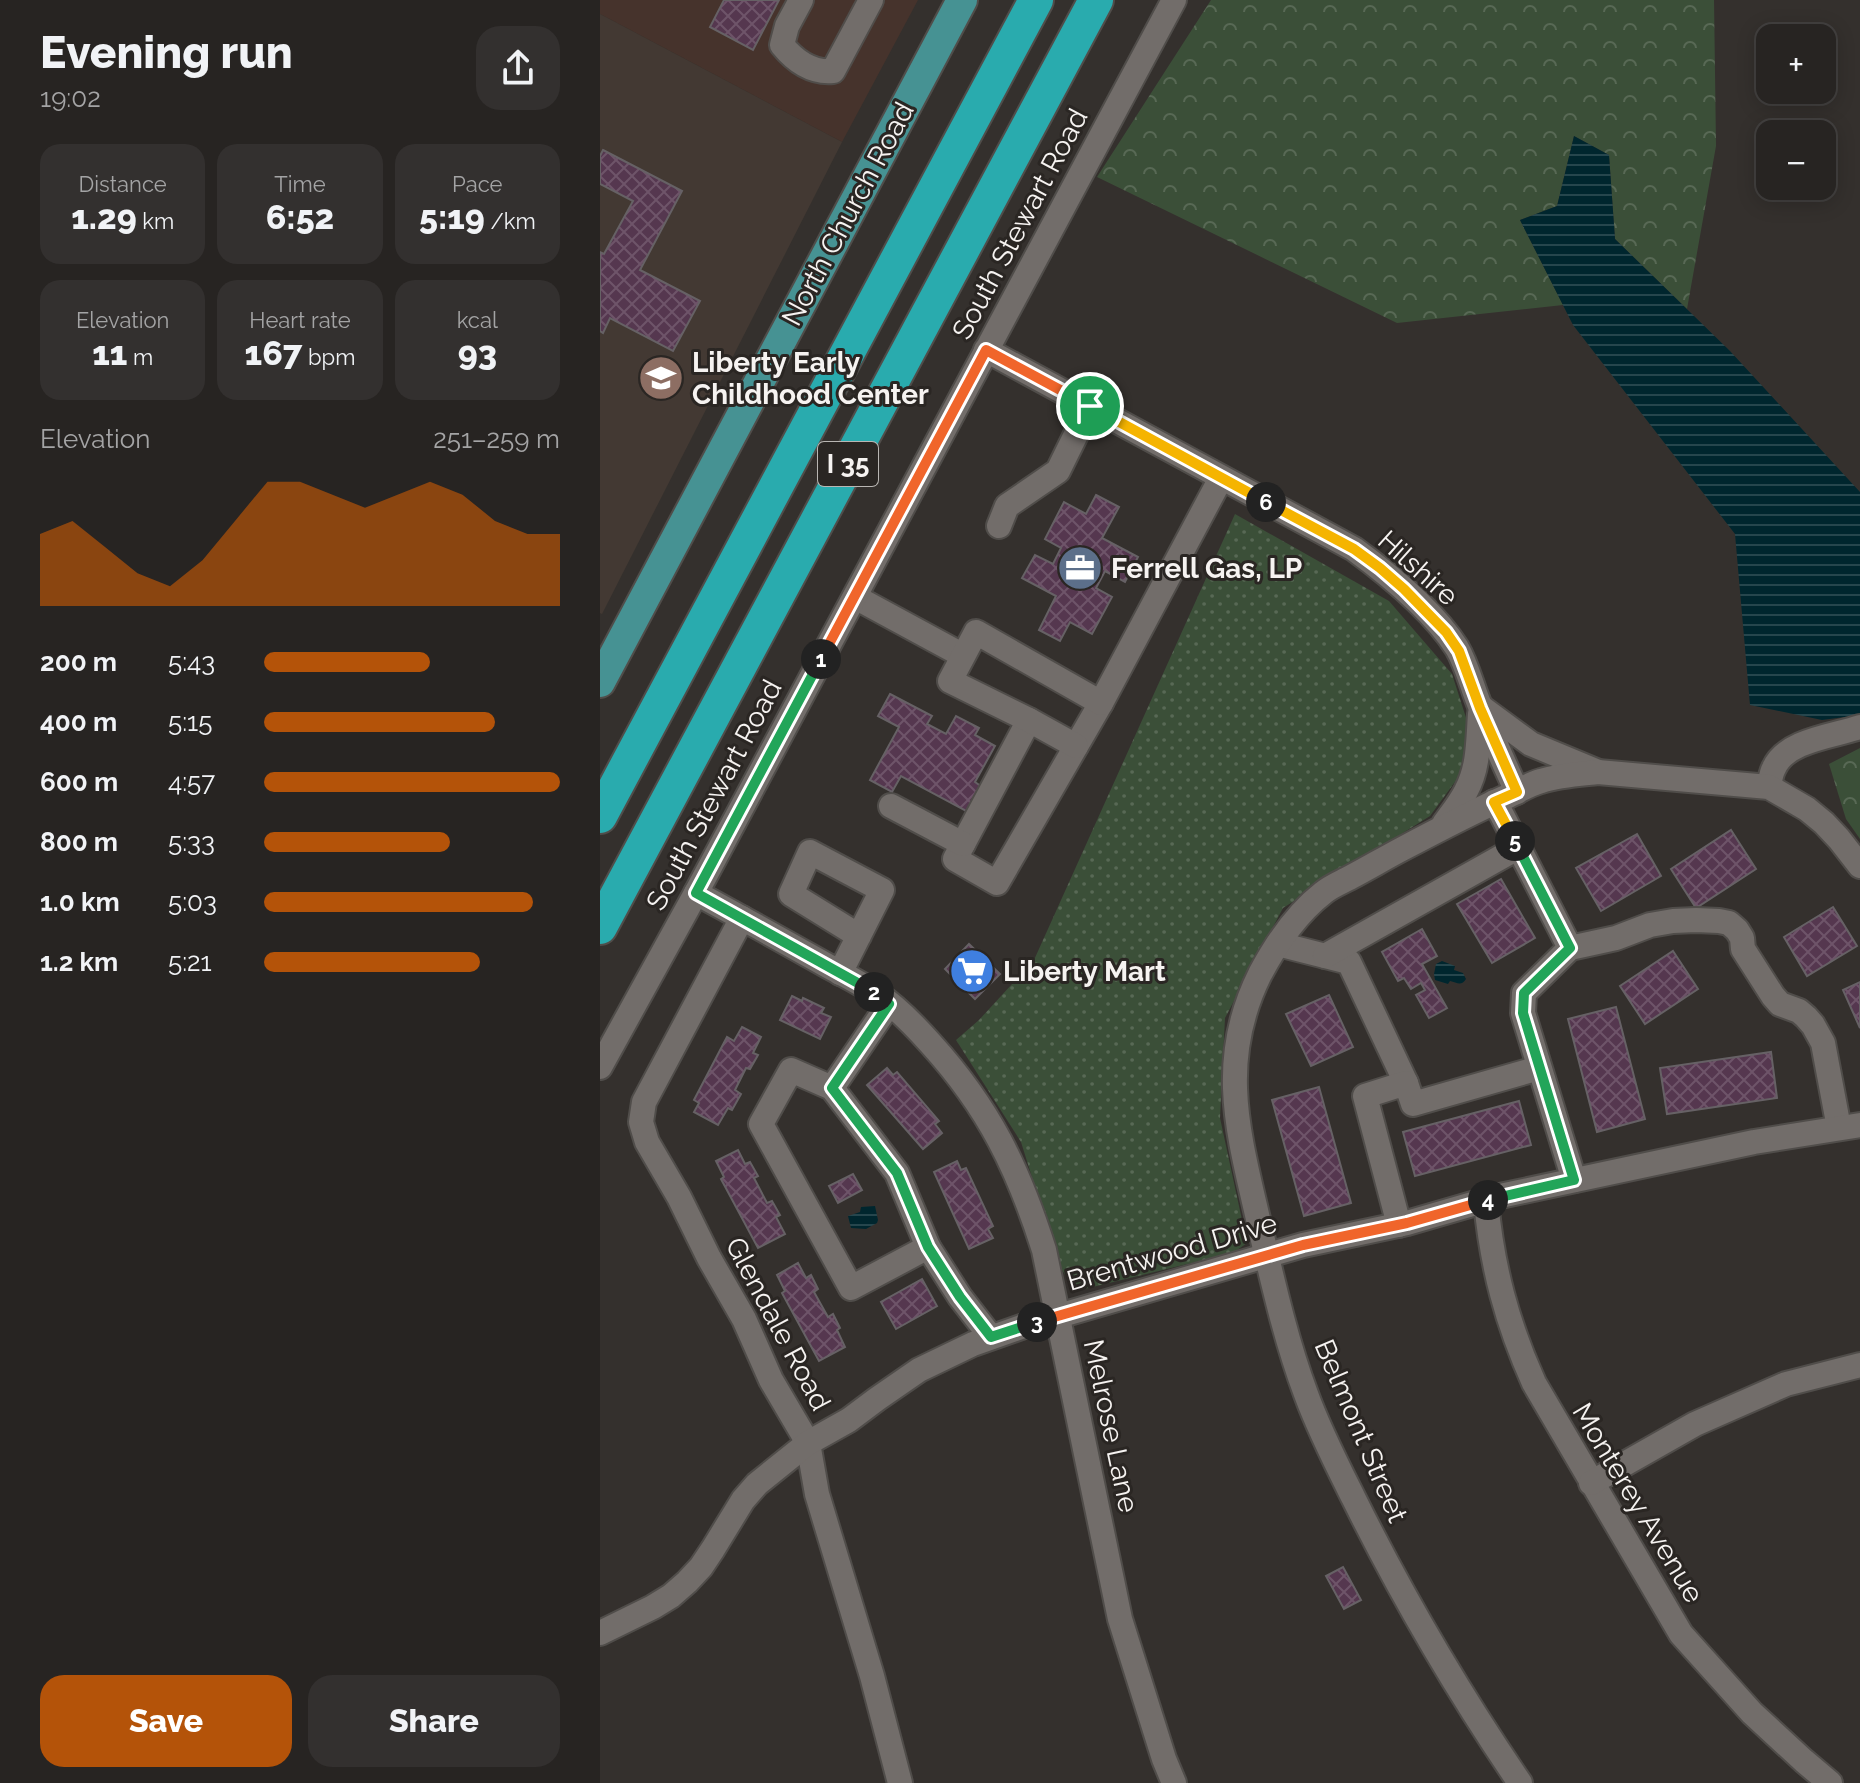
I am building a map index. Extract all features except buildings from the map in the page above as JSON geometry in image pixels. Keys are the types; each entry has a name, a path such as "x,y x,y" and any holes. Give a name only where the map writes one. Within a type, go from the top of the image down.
{"highway":[{"name":"I 35","path":"600,816 1036,0"},
{"name":"I 35","path":"600,927 1096,0"}],"main road":[{"name":"North Church Road","path":"600,682 608,648 962,0"}],"street":[{"path":"801,0 787,26 782,45 792,58 820,72 833,71 871,0"},
{"name":"South Stewart Road","path":"600,1067 1174,0"},
{"name":"Hilshire","path":"986,350 1354,549 1388,575 1446,632 1459,651 1517,792"},
{"path":"999,526 1007,506 1058,471 1090,406"},
{"path":"1029,720 955,859 997,883 1101,703 1221,478"},
{"path":"855,597 962,655"},
{"path":"1076,746 950,681 962,655 976,632 1101,703"},
{"path":"1480,708 1531,744 1598,772"},
{"name":"Belmont Street","path":"1441,828 1465,793 1473,774 1478,753 1480,708"},
{"path":"1860,727 1805,742 1786,753 1774,765 1769,787 1807,809 1824,823 1860,866"},
{"name":"Belmont Street","path":"1520,1783 1453,1682 1382,1557 1306,1394 1267,1256 1239,1136 1234,1082 1241,1028 1259,977 1278,944 1324,891 1441,828 1540,781 1598,772 1769,787"},
{"path":"1494,802 1570,948"},
{"path":"891,806 963,844"},
{"path":"1325,956 1519,847"},
{"name":"Melrose Lane","path":"696,893 877,994 945,1059 993,1127 1029,1202 1044,1250 1120,1619 1174,1783"},
{"name":"Glendale Road","path":"742,918 644,1102 641,1122 647,1142 744,1319 771,1380 808,1443 817,1494 872,1676 900,1783"},
{"path":"1574,1180 1523,1013 1524,993 1570,948 1616,938 1650,925 1696,920 1729,923 1737,930 1743,949 1773,996 1780,1004 1799,1011 1819,1033 1850,1126"},
{"path":"840,973 859,936"},
{"path":"1278,944 1349,962 1413,1104 1539,1068"},
{"path":"832,1088 889,1004"},
{"path":"928,1247 851,1288 761,1124 791,1070 832,1088 897,1173 928,1247 960,1297 991,1337"},
{"path":"1399,1225 1365,1096 1406,1083"},
{"name":"Brentwood Drive","path":"600,1633 653,1607 687,1582 701,1567 743,1500 757,1484 808,1443 849,1420 919,1370 991,1337 1303,1245 1399,1225 1574,1180 1754,1142 1850,1126"},
{"name":"Monterey Avenue","path":"1486,1201 1503,1303 1520,1352 1543,1402 1681,1634 1752,1713 1830,1783"},
{"path":"1591,1483 1708,1418 1786,1384 1860,1365"}],"shaded area":[{"path":"600,0 918,0 842,142 600,14"},
{"name":"Liberty Early Childhood Center","path":"600,14 842,142 602,614 600,613"}],"green space":[{"path":"1211,0 1714,0 1716,146 1687,309 1615,239 1609,155 1574,136 1557,206 1520,220 1563,305 1397,323 1097,177"},
{"path":"1235,514 1389,601 1452,674 1469,727 1460,775 1430,816 1283,908 1225,1018 1220,1118 1247,1243 1233,1253 1076,1291 1060,1267 1021,1142 956,1040 979,1020 1034,960"},
{"path":"1860,748 1860,839 1846,819 1829,764"}],"water":[{"path":"1574,136 1609,155 1615,239 1730,351 1860,492 1860,715 1822,720 1750,705 1735,534 1573,325 1520,220 1557,206"},
{"path":"1442,961 1463,973 1466,979 1463,983 1450,981 1448,984 1435,980 1436,964"},
{"path":"875,1206 877,1223 866,1229 851,1228 848,1216 860,1212 861,1207"}],"place":[{"name":"Liberty Early Childhood Center","path":"661,378"},
{"name":"Ferrell Gas, LP","path":"1080,568"},
{"name":"Liberty Mart","path":"972,971"}],"route":[{"path":"986,350 1090,406 1354,549 1404,589 1446,632 1459,651 1517,792 1494,802 1570,948 1524,993 1523,1013 1574,1180 1500,1196 1407,1223 1303,1245 991,1337 960,1297 928,1247 897,1173 832,1088 889,1004 877,994 696,893 986,350"}]}
